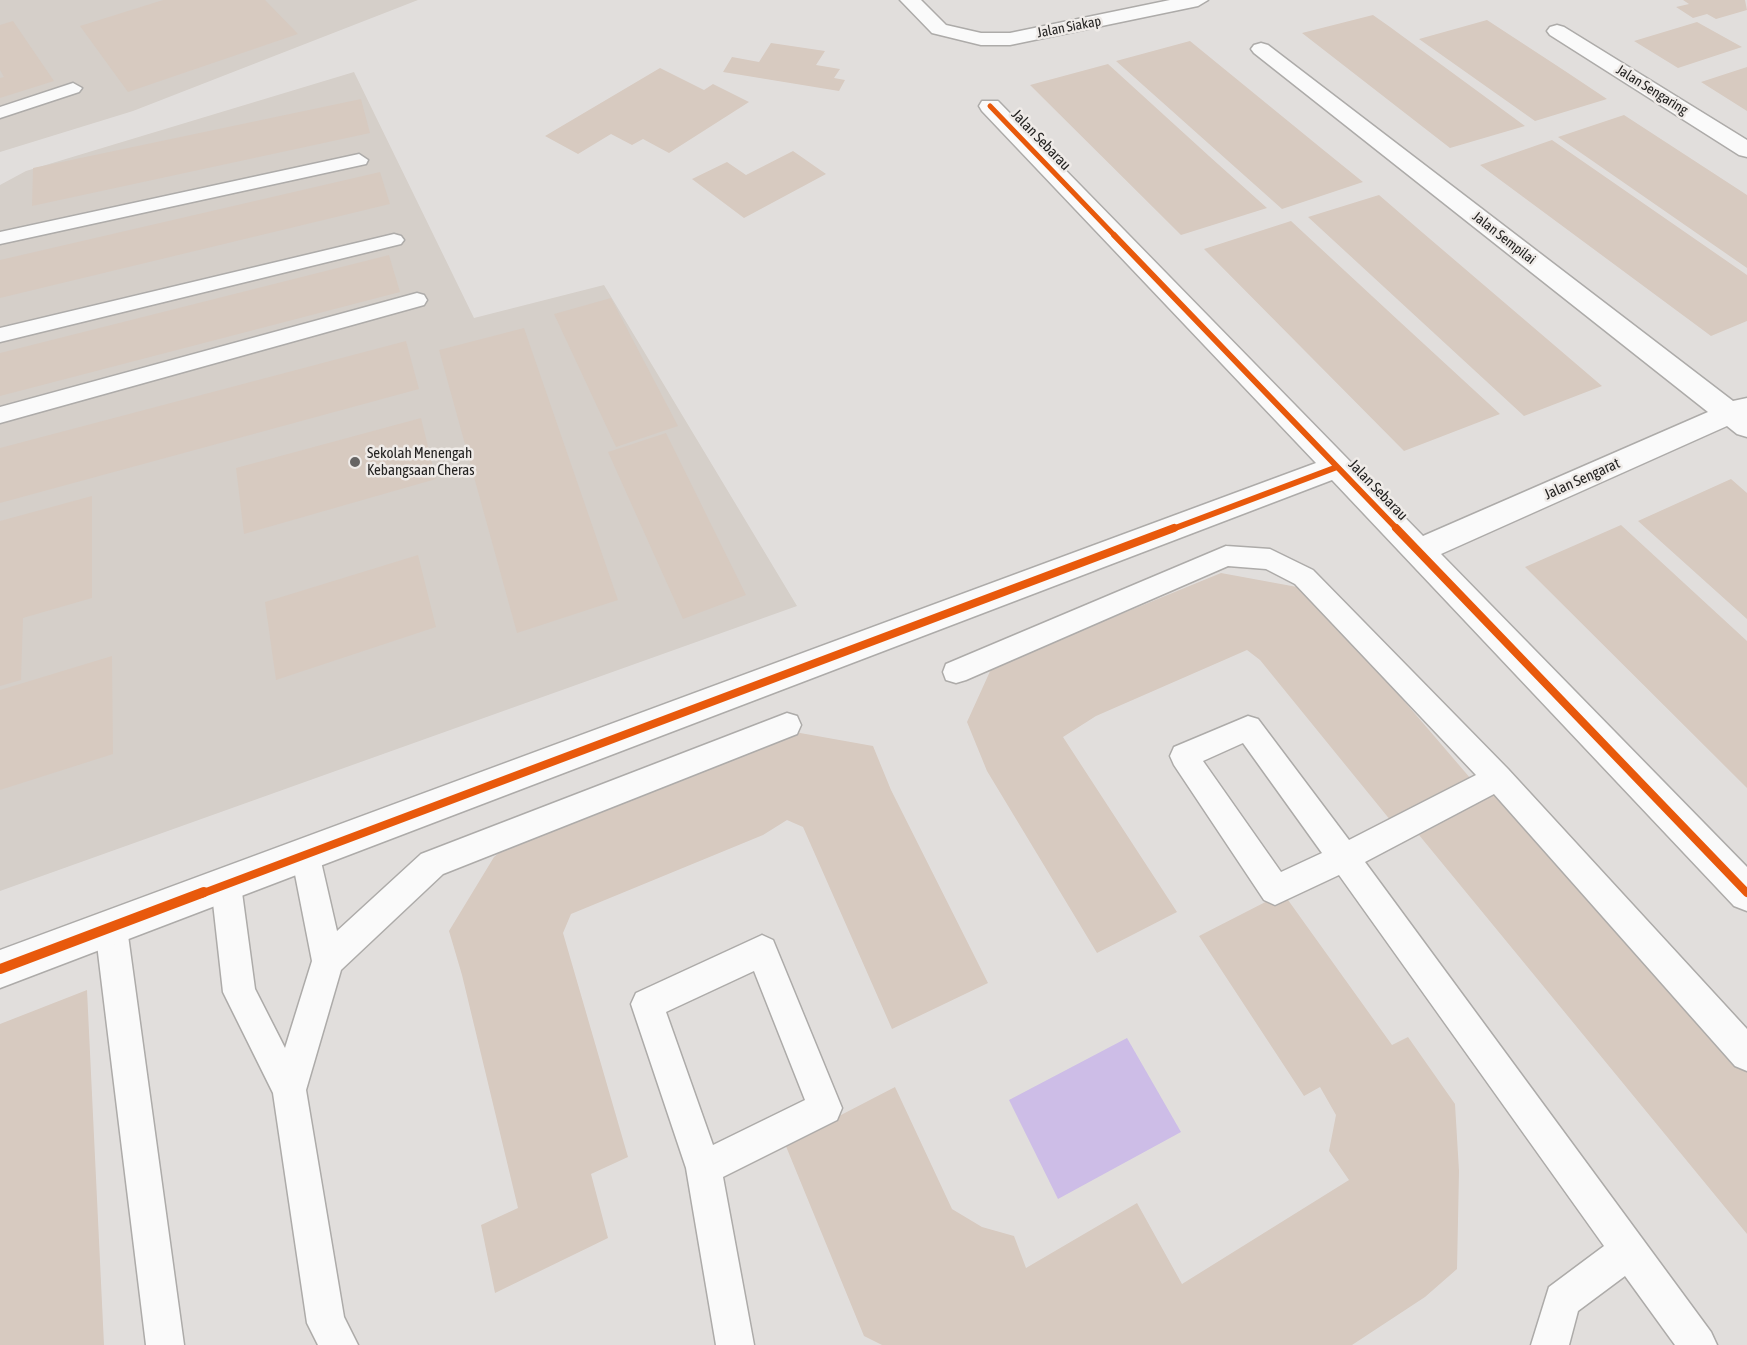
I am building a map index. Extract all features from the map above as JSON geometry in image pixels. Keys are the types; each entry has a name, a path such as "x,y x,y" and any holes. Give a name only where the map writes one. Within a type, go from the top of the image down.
{"street":[{"name":"Jalan Siakap","path":"910,0 939,29 981,39 1010,39 1162,4 1198,0"},
{"name":"Jalan Sengaring","path":"1557,31 1747,150"},
{"name":"Jalan Sempilai","path":"1261,49 1741,416"},
{"name":"Jalan Sebarau","path":"990,106 1747,893"},
{"name":"Jalan Sengarat","path":"1418,551 1741,416"},
{"path":"0,969 1337,467"}],"lane":[{"path":"0,113 73,88"},
{"path":"0,238 359,160"},
{"path":"0,335 394,240"},
{"path":"0,415 417,300"},
{"path":"956,672 1226,556 1270,559 1304,577 1498,778 1747,1054"},
{"path":"328,961 432,864 787,725"},
{"path":"1498,778 1344,858 1275,890 1184,756 1248,728 1344,858 1698,1345"},
{"path":"289,1090 328,961 306,854"},
{"path":"225,885 239,992 289,1090 326,1323 339,1345"},
{"path":"111,928 165,1345"},
{"path":"704,1168 825,1108 762,951 647,1004 704,1168 735,1345"},
{"path":"1550,1345 1562,1300 1629,1250"}],"shaded area":[{"path":"0,0 418,0 133,111 0,152"},
{"name":"Sekolah Menengah Kebangsaan Cheras","path":"354,72 474,318 604,285 797,606 0,891 0,185 26,171"},
{"path":"1127,1038 1181,1132 1058,1199 1009,1100"}],"building":[{"path":"163,0 265,0 298,34 128,92 80,26"},
{"path":"1683,0 1745,0 1747,10 1716,19 1707,14 1693,18 1676,7 1689,4"},
{"path":"1373,15 1525,126 1450,148 1302,33"},
{"path":"1487,20 1607,99 1535,121 1419,39"},
{"path":"13,21 54,81 0,98 0,78 4,77 0,70 0,25"},
{"path":"1697,22 1742,47 1678,68 1634,41"},
{"path":"1190,41 1363,182 1282,209 1116,61"},
{"path":"771,43 825,51 816,65 840,69 834,78 845,80 839,91 723,72 732,57 759,62"},
{"path":"1108,64 1267,208 1181,235 1030,85"},
{"path":"1747,67 1747,111 1701,82"},
{"path":"660,68 704,90 713,84 749,102 669,153 643,139 632,145 611,134 578,154 545,136"},
{"path":"361,99 370,133 32,206 33,168"},
{"path":"1624,115 1747,195 1747,268 1558,137"},
{"path":"1552,140 1747,275 1747,321 1711,336 1480,165"},
{"path":"793,151 826,174 744,218 692,179 727,162 746,175"},
{"path":"380,172 390,204 0,298 0,260"},
{"path":"1379,195 1602,386 1524,416 1308,217"},
{"path":"1291,221 1500,414 1404,451 1204,249"},
{"path":"389,255 400,292 0,396 0,353"},
{"path":"611,298 678,426 616,447 554,314"},
{"path":"524,328 618,600 517,633 439,350"},
{"path":"406,341 419,389 0,503 0,448"},
{"path":"421,418 436,479 244,534 236,468"},
{"path":"666,433 746,595 683,619 608,452"},
{"path":"1731,479 1747,493 1747,619 1638,521"},
{"path":"92,496 92,598 23,618 21,680 0,686 0,521"},
{"path":"1621,525 1747,641 1747,788 1525,567"},
{"path":"418,555 436,627 276,680 265,602"},
{"path":"1221,573 1308,589 1471,779 1391,821 1260,660 1247,650 1096,716 1063,737 1177,912 1097,953 987,771 967,722 992,667"},
{"path":"112,656 113,754 0,790 0,690"},
{"path":"789,731 873,746 891,790 988,983 892,1029 803,827 787,820 763,835 571,914 563,933 628,1157 591,1174 608,1238 495,1293 481,1225 518,1208 462,975 449,931 494,857 517,838"},
{"path":"1503,789 1747,1062 1747,1234 1419,835"},
{"path":"1283,893 1392,1045 1408,1037 1455,1104 1459,1171 1457,1269 1425,1297 1352,1345 882,1345 864,1336 785,1144 895,1087 952,1209 982,1227 1014,1236 1026,1268 1137,1203 1182,1284 1349,1180 1329,1151 1336,1115 1320,1087 1304,1096 1199,936"},
{"path":"87,990 104,1345 0,1345 0,1024"}],"cycle path":[{"path":"990,106 1747,893"},
{"path":"0,969 1337,467"}],"place":[{"name":"Sekolah Menengah Kebangsaan Cheras","path":"355,462"}]}
